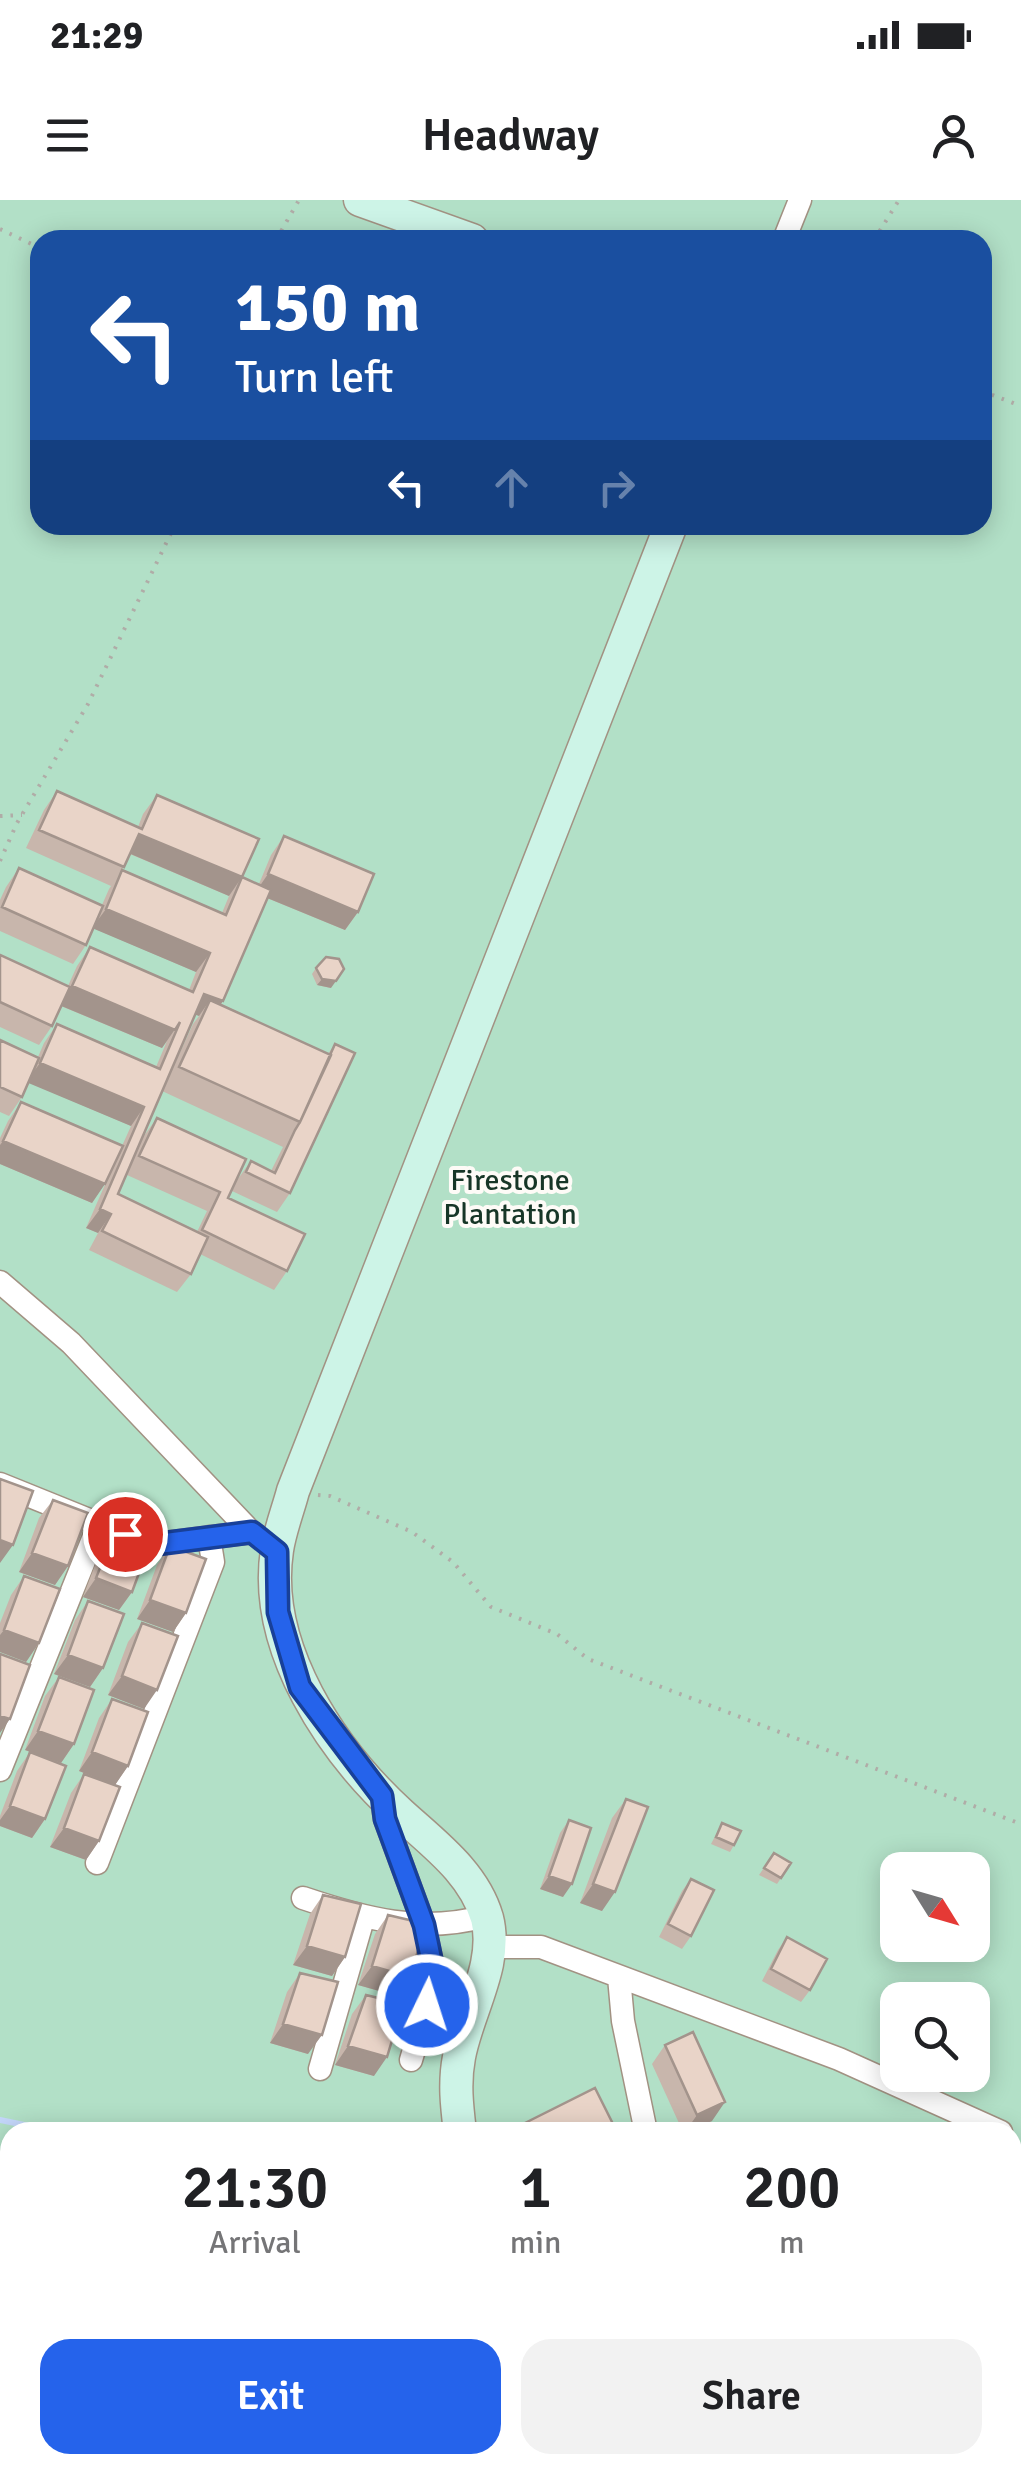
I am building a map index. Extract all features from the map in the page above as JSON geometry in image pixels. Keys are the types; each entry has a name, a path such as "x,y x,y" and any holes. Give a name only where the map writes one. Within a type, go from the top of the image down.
{"street":[{"path":"360,200 444,230"},
{"path":"788,230 800,200"},
{"path":"264,1542 293,1491 667,535"},
{"path":"0,1282 71,1342 264,1542 278,1612 300,1687 382,1796 464,1872 488,1932 459,2057 455,2095 459,2122"},
{"path":"0,1484 150,1545 210,1537 264,1542"},
{"path":"0,1770 99,1524"},
{"path":"97,1863 214,1562 210,1537"},
{"path":"382,1796 385,1819 424,1925 435,1978 411,2060"},
{"path":"303,1898 363,1919 424,1925 466,1922 839,2059 979,2122"},
{"path":"320,2069 363,1919"},
{"path":"619,1976 644,2122"}],"path":[{"path":"282,230 300,200"},
{"path":"880,230 899,200"},
{"path":"0,229 30,243"},
{"path":"992,395 1021,406"},
{"path":"0,861 88,704 170,535"},
{"path":"0,816 22,816"},
{"path":"293,1491 330,1496 412,1532 453,1562 491,1607 557,1634 588,1659 1021,1824"}],"green space":[{"name":"Firestone Plantation","path":"0,200 1021,200 1021,2122 0,2122"}],"building":[{"path":"57,791 142,829 157,795 259,839 242,877 139,834 124,867 39,830"},
{"path":"284,836 374,874 358,912 268,874"},
{"path":"19,868 103,906 86,945 2,907"},
{"path":"122,870 226,915 242,877 271,890 223,1001 204,994 118,1194 208,1237 191,1274 102,1231 111,1214 100,1209 144,1107 40,1063 57,1024 160,1069 180,1022 175,1030 72,986 90,947 193,992 210,953 106,909"},
{"path":"0,955 70,987 52,1026 0,1002"},
{"path":"326,957 339,959 344,969 336,981 322,979 316,968"},
{"path":"210,1000 331,1055 300,1122 179,1067"},
{"path":"0,1040 39,1058 22,1097 0,1087"},
{"path":"335,1044 355,1053 290,1193 246,1172 251,1161 275,1173"},
{"path":"21,1102 123,1146 105,1184 3,1141"},
{"path":"157,1118 246,1159 228,1198 305,1234 287,1271 202,1230 220,1192 139,1156"},
{"path":"0,1479 33,1491 13,1545 0,1540"},
{"path":"53,1500 88,1513 68,1566 32,1553"},
{"path":"117,1525 152,1538 132,1592 96,1578"},
{"path":"170,1546 206,1559 186,1613 150,1600"},
{"path":"24,1576 60,1589 39,1643 4,1630"},
{"path":"88,1601 124,1614 103,1668 68,1655"},
{"path":"142,1623 178,1636 157,1690 122,1676"},
{"path":"0,1654 30,1665 10,1719 0,1716"},
{"path":"59,1677 94,1690 74,1744 38,1731"},
{"path":"112,1699 148,1712 128,1766 92,1752"},
{"path":"30,1752 66,1766 45,1819 10,1806"},
{"path":"84,1774 120,1787 99,1841 64,1828"},
{"path":"626,1799 648,1807 615,1892 593,1884"},
{"path":"569,1820 591,1828 572,1884 549,1876"},
{"path":"722,1823 741,1831 734,1845 716,1837"},
{"path":"774,1853 791,1863 781,1878 764,1868"},
{"path":"691,1879 714,1890 691,1936 668,1924"},
{"path":"323,1895 361,1904 345,1957 307,1946"},
{"path":"388,1915 426,1924 410,1977 372,1966"},
{"path":"787,1937 827,1959 810,1990 771,1969"},
{"path":"300,1973 338,1982 322,2035 283,2024"},
{"path":"366,1995 403,2004 387,2057 348,2046"},
{"path":"693,2032 725,2102 697,2115 665,2045"},
{"path":"595,2088 612,2122 527,2122"}],"waterway":[{"path":"0,2120 10,2122"}],"route":[{"path":"125,1534 150,1545 252,1532 277,1552 278,1612 300,1687 382,1796 385,1819 424,1925 435,1978 427,2005"}]}
